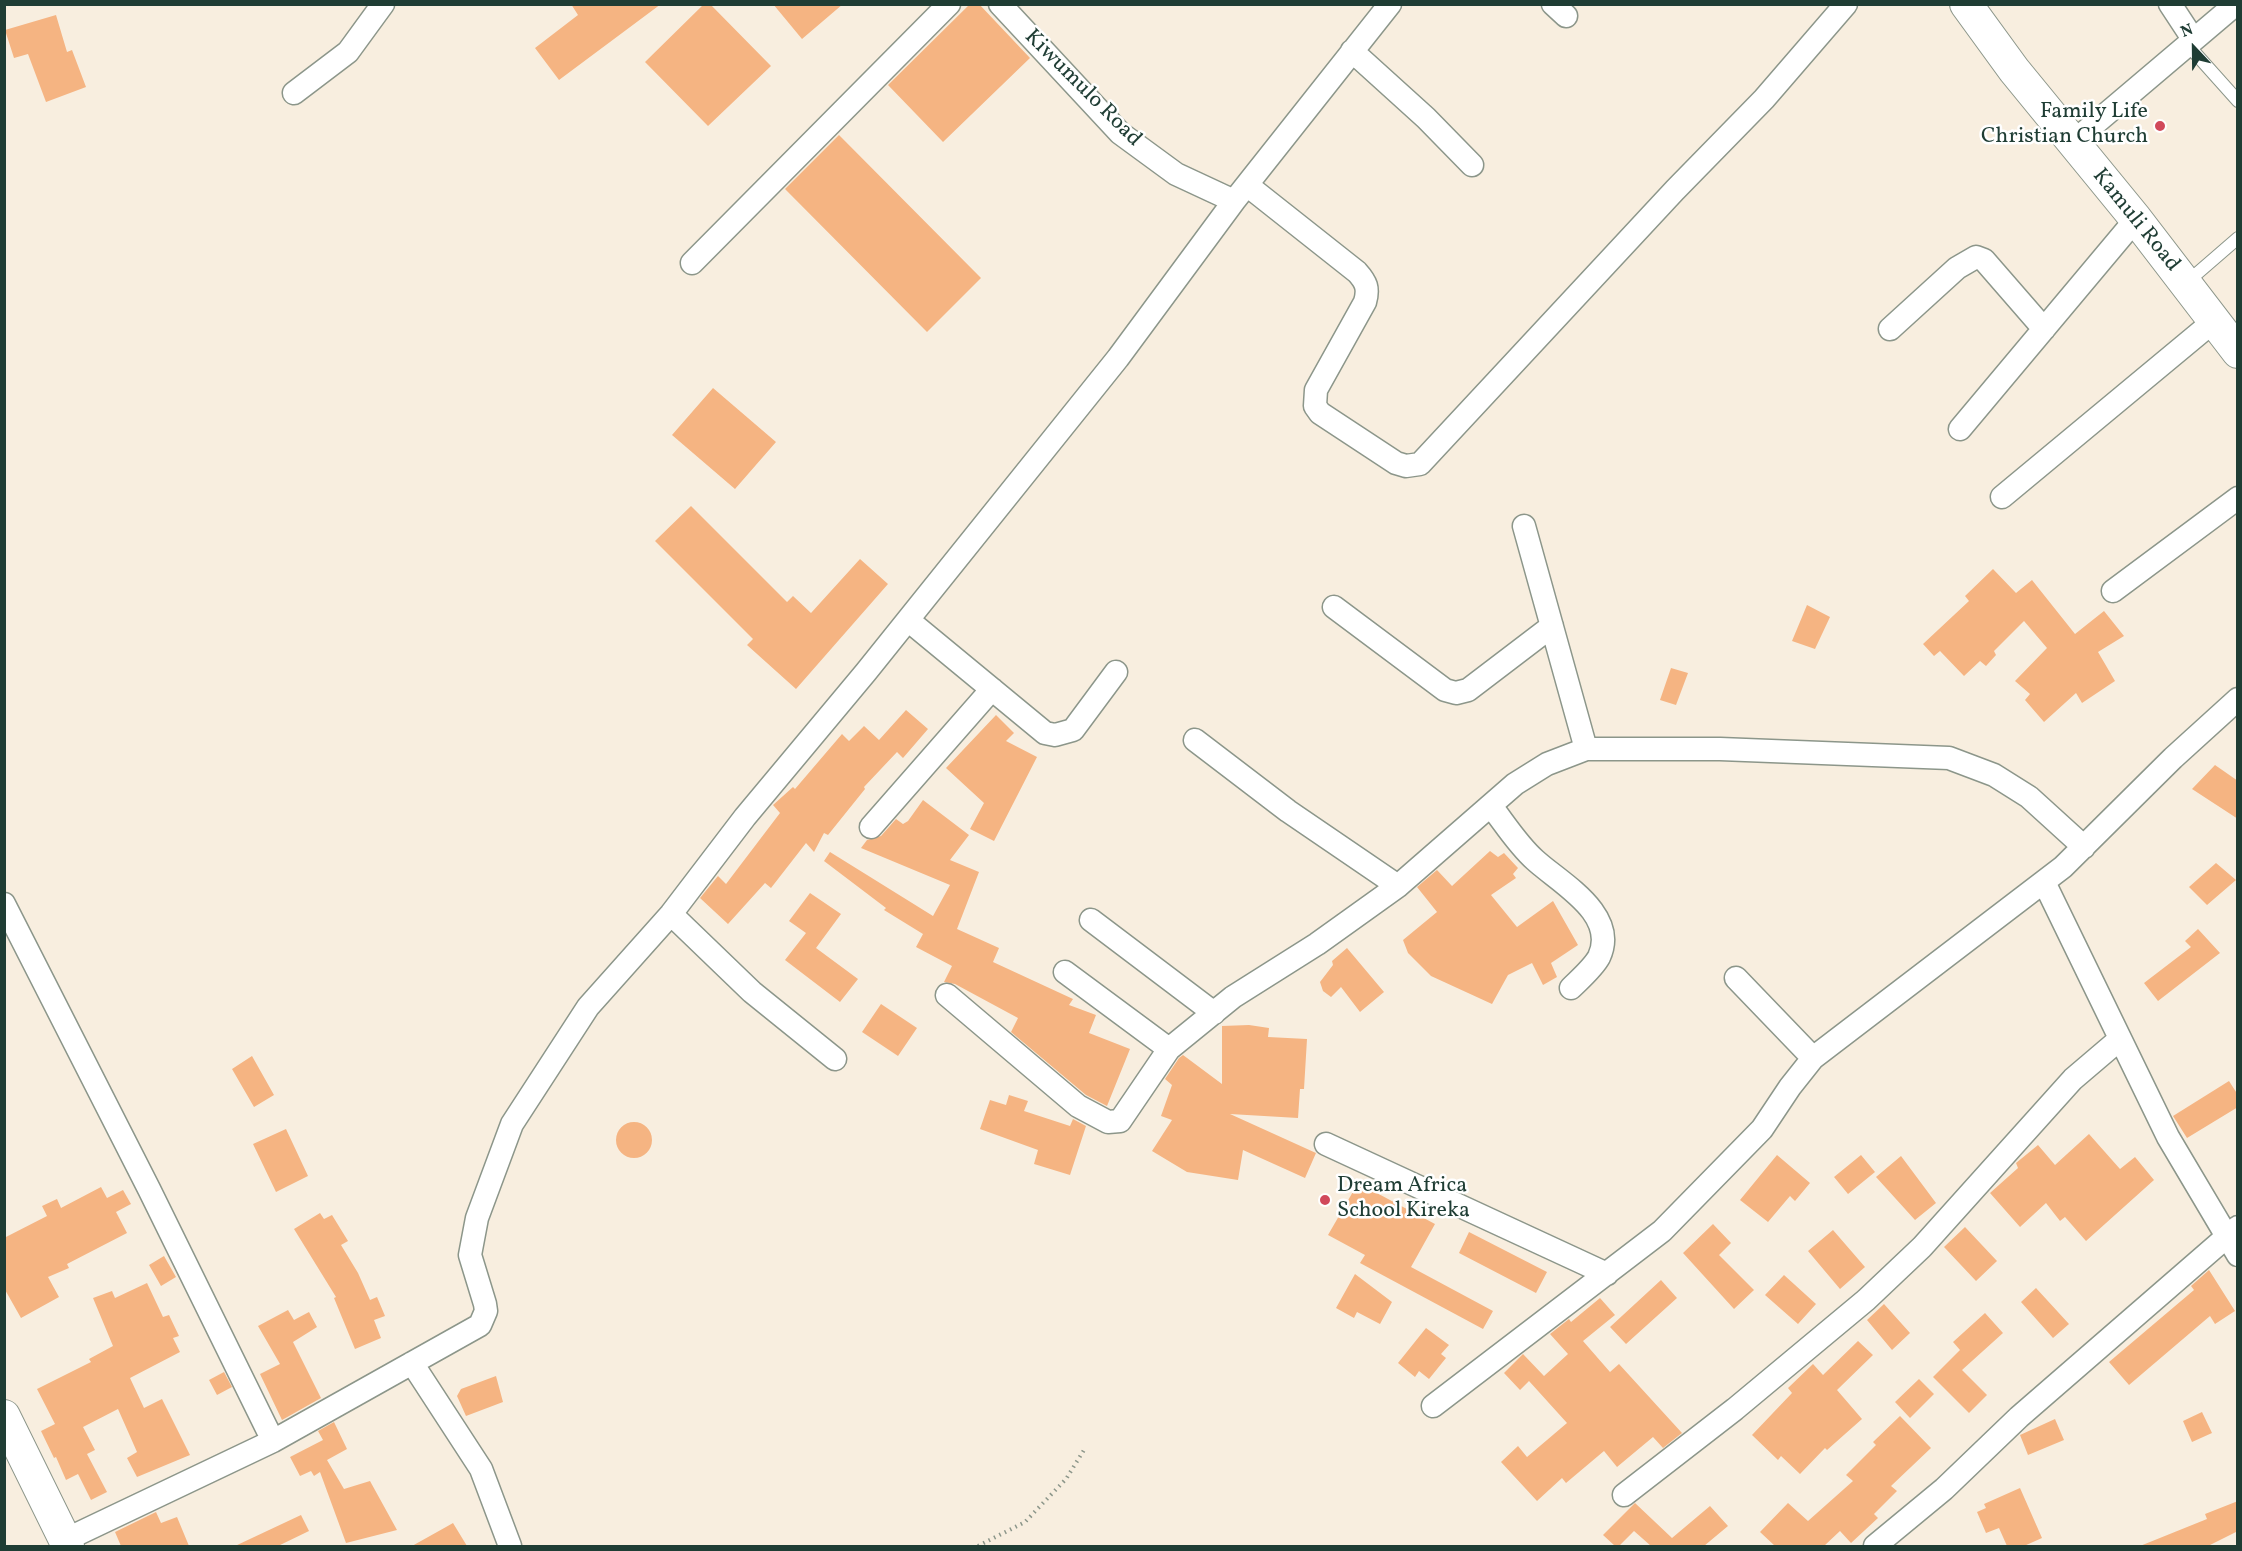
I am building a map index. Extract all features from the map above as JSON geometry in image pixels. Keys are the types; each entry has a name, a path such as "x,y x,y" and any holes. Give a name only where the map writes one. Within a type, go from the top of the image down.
{"street":[{"path":"294,93 348,52 383,4"},
{"path":"692,263 949,4"},
{"name":"Kiwumulo Road","path":"1000,4 1120,133 1176,174 1240,193 1357,272 1366,282 1368,292 1365,302 1317,390 1315,405 1320,413 1396,463 1412,467 1420,464 1659,207 1764,99 1846,4"},
{"path":"5,1419 67,1543 273,1441 480,1325 484,1319 485,1304 470,1255 472,1237 512,1124 588,1007 670,914 745,816 908,620 1118,358 1240,193 1390,4"},
{"name":"Kamuli Road","path":"1966,4 2072,143 2136,219 2238,352"},
{"path":"2170,4 2190,42"},
{"path":"2072,143 2236,4"},
{"path":"1352,51 1426,118 1472,165"},
{"path":"1960,429 2136,219"},
{"path":"1890,330 1957,268 1976,257 1984,260 2044,329"},
{"path":"2002,497 2214,321"},
{"path":"2113,591 2238,498"},
{"path":"1524,526 1586,749"},
{"path":"1334,607 1445,690 1456,693 1468,690 1552,626"},
{"path":"908,620 1045,733 1056,735 1073,730 1116,672"},
{"path":"871,827 992,689"},
{"path":"1433,1406 1511,1344 1662,1231 1718,1177 1762,1129 1813,1058 2044,882 2084,847 2173,758 2238,699"},
{"path":"1195,740 1288,812 1398,886"},
{"path":"947,995 1078,1106 1108,1122 1120,1121 1170,1049 1214,1013 1398,886 1515,784 1547,764 1586,749 1720,749 1949,758 1994,775 2029,797 2084,847"},
{"path":"1491,806 1533,859 1585,901 1601,929 1598,958 1571,988"},
{"path":"1875,1546 1944,1489 2070,1372 2233,1240 2168,1137 2044,882"},
{"path":"4,904 150,1189 273,1441"},
{"path":"670,914 752,992 835,1059"},
{"path":"1090,920 1214,1013"},
{"path":"1065,972 1170,1049"},
{"path":"1736,978 1813,1058"},
{"path":"1624,1495 1735,1409 1866,1300 1922,1247 2073,1079 2120,1039"},
{"path":"1326,1144 1607,1274"},
{"path":"412,1363 481,1469 510,1546"}],"lane":[{"path":"2190,42 2238,101"},
{"path":"2186,284 2238,238"}],"path":[{"path":"978,1546 1025,1522 1065,1479 1084,1450"}],"building":[{"path":"571,4 661,4 559,80 535,48 578,15"},
{"path":"704,4 710,4 771,66 708,126 645,62"},
{"path":"773,4 843,4 802,39"},
{"path":"970,4 979,4 1030,58 943,142 888,85"},
{"path":"56,15 67,52 72,50 86,87 46,102 28,54 14,58 5,30"},
{"path":"839,135 981,278 927,332 785,189"},
{"path":"713,388 776,442 735,489 672,435"},
{"path":"691,506 787,602 793,596 811,613 860,559 888,584 796,689 747,645 753,639 655,541"},
{"path":"1993,569 2016,593 2032,580 2075,634 2104,611 2124,636 2098,652 2115,681 2082,703 2076,693 2044,722 2025,700 2030,694 2015,681 2047,648 2024,621 1994,651 1996,655 1986,666 1980,661 1964,676 1940,651 1934,656 1923,644 1969,601 1965,596"},
{"path":"1807,605 1830,617 1815,649 1792,641"},
{"path":"1671,668 1688,673 1676,705 1660,700"},
{"path":"906,710 928,729 903,758 897,752 864,787 865,789 828,835 824,833 814,852 806,843 771,888 765,883 728,924 700,898 718,876 726,884 780,813 773,805 793,787 795,789 842,734 849,741 864,726 879,740"},
{"path":"996,715 1014,733 1006,741 1037,757 994,841 970,829 984,803 946,768"},
{"path":"2215,765 2238,781 2238,819 2192,789"},
{"path":"923,800 969,835 950,860 979,872 957,929 999,948 993,962 1073,999 1069,1005 1096,1015 1089,1033 1130,1049 1107,1106 1086,1095 1011,1032 1018,1018 955,984 944,982 952,966 916,947 923,934 884,910 886,908 824,861 830,852 933,916 950,885 861,848 867,840 881,836 896,819 903,824 908,821"},
{"path":"1490,851 1498,857 1504,853 1518,868 1513,874 1516,878 1491,895 1517,927 1553,901 1578,945 1551,963 1557,977 1543,985 1532,963 1508,975 1492,1004 1431,976 1408,953 1403,940 1437,912 1417,887 1437,870 1452,886"},
{"path":"2216,863 2236,880 2207,905 2189,887"},
{"path":"810,893 841,914 816,948 858,979 840,1002 785,960 806,933 789,921"},
{"path":"2198,929 2220,953 2158,1001 2144,983 2191,947 2185,941"},
{"path":"1347,948 1384,992 1360,1012 1341,987 1331,997 1323,991 1320,982 1333,965 1332,961"},
{"path":"881,1004 917,1028 898,1056 862,1032"},
{"path":"1249,1025 1269,1028 1268,1037 1307,1039 1304,1089 1300,1089 1298,1118 1230,1114 1316,1153 1305,1178 1243,1150 1238,1180 1187,1172 1152,1151 1172,1120 1161,1116 1172,1085 1165,1079 1179,1058 1183,1055 1222,1084 1222,1026"},
{"path":"252,1056 274,1095 254,1107 232,1069"},
{"path":"2229,1081 2238,1095 2238,1107 2187,1138 2173,1116"},
{"path":"1009,1095 1028,1101 1024,1111 1070,1126 1073,1119 1086,1126 1070,1175 1034,1164 1038,1150 980,1129 990,1100 1006,1105"},
{"path":"634,1122 647,1127 652,1140 647,1153 634,1158 621,1153 616,1140 621,1127"},
{"path":"286,1129 308,1176 276,1192 253,1144"},
{"path":"2089,1134 2120,1169 2135,1157 2154,1180 2086,1241 2065,1217 2060,1221 2046,1203 2020,1227 1990,1193 2018,1168 2016,1163 2038,1145 2055,1165"},
{"path":"1777,1155 1810,1183 1795,1201 1790,1196 1768,1222 1740,1200"},
{"path":"1861,1155 1875,1172 1848,1194 1834,1177"},
{"path":"1901,1156 1936,1203 1915,1220 1876,1177"},
{"path":"1358,1183 1435,1224 1411,1267 1493,1311 1483,1329 1360,1263 1365,1255 1328,1235"},
{"path":"101,1187 107,1198 123,1190 131,1204 116,1212 127,1233 67,1264 69,1268 48,1277 59,1297 21,1318 4,1288 4,1238 47,1216 42,1206 57,1199 61,1208"},
{"path":"320,1213 324,1219 332,1215 348,1241 341,1245 358,1273 370,1300 377,1297 385,1316 374,1320 381,1338 355,1349 334,1298 336,1297 294,1229"},
{"path":"1713,1224 1731,1243 1719,1255 1754,1290 1734,1309 1683,1253"},
{"path":"1965,1227 1997,1261 1976,1281 1944,1247"},
{"path":"1833,1230 1865,1267 1840,1289 1808,1251"},
{"path":"1469,1232 1547,1272 1536,1293 1459,1253"},
{"path":"164,1256 176,1277 161,1286 149,1265"},
{"path":"2209,1270 2235,1311 2215,1324 2210,1316 2129,1385 2109,1362 2194,1290 2191,1286"},
{"path":"1355,1274 1392,1302 1380,1324 1357,1312 1354,1318 1336,1308"},
{"path":"1784,1275 1816,1304 1798,1324 1765,1295"},
{"path":"1661,1280 1677,1298 1626,1344 1610,1327"},
{"path":"147,1283 163,1317 169,1315 179,1336 173,1338 180,1352 130,1378 144,1408 162,1399 190,1455 137,1477 127,1458 137,1452 118,1409 83,1427 95,1450 87,1454 107,1492 91,1500 78,1474 66,1480 56,1457 54,1458 41,1431 55,1424 37,1389 91,1362 89,1359 113,1346 93,1298 112,1291 115,1298"},
{"path":"2036,1288 2069,1324 2053,1338 2021,1302"},
{"path":"1600,1298 1615,1315 1583,1341 1610,1372 1619,1364 1682,1433 1663,1448 1653,1437 1617,1467 1604,1451 1566,1483 1562,1478 1537,1501 1501,1462 1518,1446 1527,1457 1567,1423 1529,1381 1520,1390 1504,1373 1523,1354 1544,1376 1568,1354 1550,1334 1569,1319 1571,1322"},
{"path":"1884,1304 1910,1333 1892,1350 1867,1320"},
{"path":"288,1310 294,1320 309,1312 317,1327 293,1342 321,1398 282,1420 260,1374 280,1364 258,1326"},
{"path":"1985,1313 2003,1333 1962,1370 1987,1395 1969,1413 1933,1377 1960,1350 1953,1342"},
{"path":"1426,1328 1449,1345 1441,1354 1446,1358 1429,1379 1419,1371 1415,1377 1398,1363"},
{"path":"1858,1341 1873,1355 1837,1390 1862,1419 1827,1450 1825,1448 1800,1474 1781,1456 1778,1460 1752,1435 1792,1393 1788,1388 1813,1364 1823,1375"},
{"path":"224,1372 232,1387 217,1395 209,1380"},
{"path":"496,1376 503,1402 466,1416 457,1396 461,1389"},
{"path":"1919,1379 1934,1394 1910,1418 1895,1402"},
{"path":"2202,1412 2212,1433 2192,1442 2183,1421"},
{"path":"1900,1416 1931,1448 1891,1486 1897,1491 1874,1514 1878,1518 1851,1543 1840,1531 1824,1546 1775,1546 1760,1532 1788,1503 1808,1521 1853,1481 1846,1475 1876,1445 1873,1442"},
{"path":"2055,1419 2064,1440 2028,1455 2020,1435"},
{"path":"334,1422 347,1449 327,1460 344,1489 370,1481 397,1530 346,1543 320,1472 314,1476 311,1471 300,1476 290,1457 323,1440 318,1431"},
{"path":"2020,1488 2042,1538 2024,1546 2007,1546 1999,1528 1986,1533 1977,1512 1986,1508 1984,1504"},
{"path":"2238,1501 2238,1531 2208,1546 2140,1546 2207,1519 2205,1514"},
{"path":"1635,1503 1672,1538 1710,1506 1728,1526 1704,1546 1651,1546 1634,1531 1619,1546 1615,1546 1603,1535"},
{"path":"156,1512 161,1523 177,1517 189,1546 121,1546 115,1532"},
{"path":"301,1515 309,1531 278,1546 235,1546"},
{"path":"453,1523 467,1546 412,1546 446,1527"}],"place":[{"name":"Family Life Christian Church","path":"2160,126"},
{"name":"Dream Africa School Kireka","path":"1325,1200"}]}
